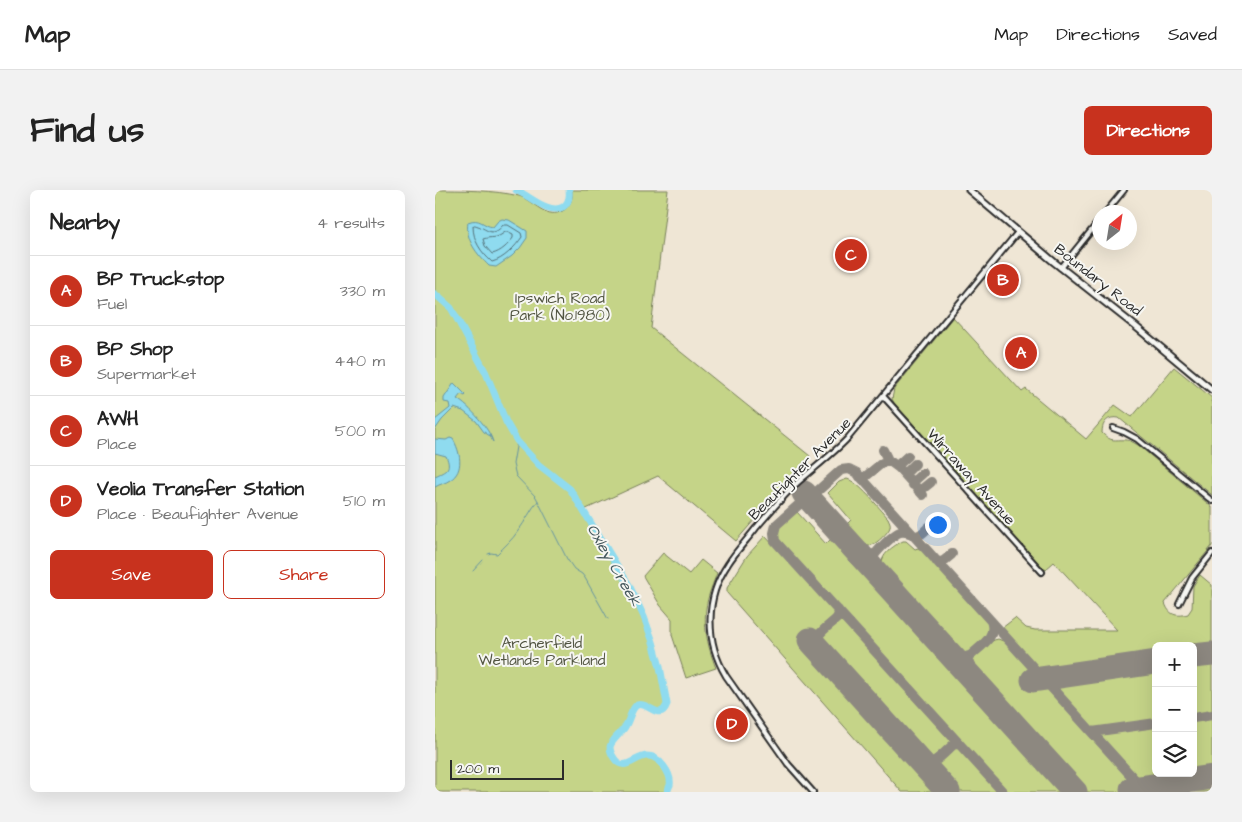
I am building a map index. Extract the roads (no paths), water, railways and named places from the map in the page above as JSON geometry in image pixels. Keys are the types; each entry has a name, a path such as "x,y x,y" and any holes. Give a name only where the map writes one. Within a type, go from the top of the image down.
{"main road":[{"name":"Boundary Road","path":"969,190 1061,268 1212,390"}],"street":[{"path":"1112,205 1124,190"},
{"path":"1061,268 1092,230"},
{"name":"Beaufighter Avenue","path":"813,792 793,772 722,669 715,655 710,634 713,597 727,564 779,501 841,446 1018,232"},
{"name":"Wirraway Avenue","path":"883,396 1042,572"},
{"path":"1113,428 1137,440 1212,501"},
{"path":"1179,604 1192,578 1212,553"}],"water":[{"path":"502,219 509,220 527,231 527,238 512,256 496,267 489,266 476,252 470,241 468,222 479,221 493,227"},
{"path":"454,383 466,395 461,394 457,399 478,418 488,431 493,442 476,421 463,411 454,408 435,430 435,420 450,408 449,403 444,402 444,398"},
{"path":"435,439 446,440 453,439 458,449 460,461 458,471 450,480 435,487 435,476 447,469 448,460 446,456 435,453"}],"waterway":[{"name":"Oxley Creek","path":"516,190 552,209 563,207 568,202 569,190"},
{"name":"Oxley Creek","path":"435,294 451,308 455,315 486,373 506,422 517,441 539,465 570,489 629,585 644,617 660,667 667,704 661,712 641,705 635,706 627,723 610,748 614,758 622,764 630,763 644,756 652,757 660,762 669,776 670,785 667,792"},
{"path":"517,441 513,464 516,476 536,497 567,559 574,569 585,578 608,619"},
{"path":"488,554 497,554 508,543 538,501"},
{"path":"473,571 483,560"}],"place":[{"name":"AWH","path":"851,255"},
{"name":"BP Shop","path":"1003,280"},
{"name":"BP Truckstop","path":"1021,353"},
{"name":"Veolia Transfer Station","path":"732,724"}],"park label":[{"name":"Ipswich Road Park (No.1980)","path":"560,306"},
{"name":"Archerfield Wetlands Parkland","path":"542,652"}]}
